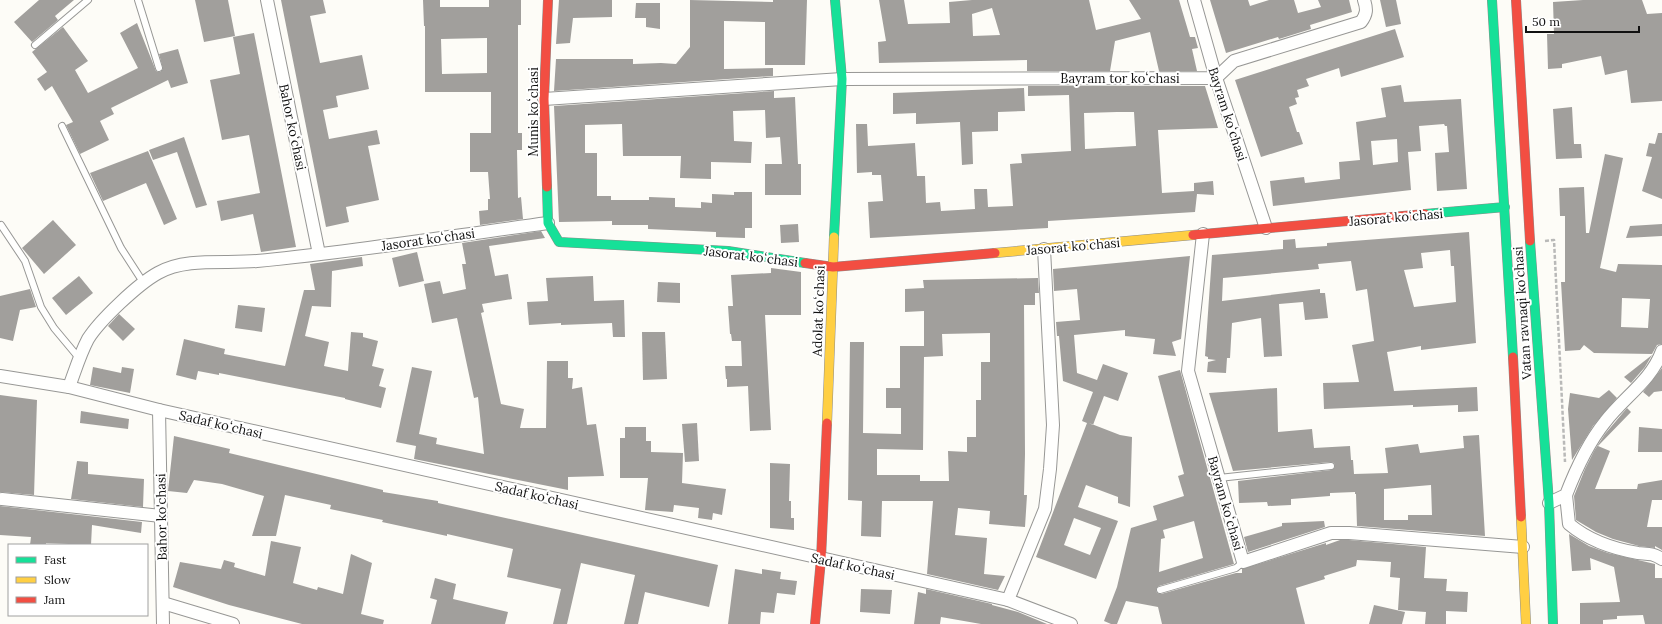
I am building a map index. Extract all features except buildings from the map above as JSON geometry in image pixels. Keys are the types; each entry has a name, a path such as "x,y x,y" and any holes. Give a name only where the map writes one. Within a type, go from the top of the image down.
{"street":[{"name":"Bahor koʻchasi","path":"267,0 319,254"},
{"name":"Munis koʻchasi","path":"548,0 544,99 548,223"},
{"name":"Adolat koʻchasi","path":"815,624 821,559 832,267 842,79 835,0"},
{"name":"Bayram koʻchasi","path":"1194,0 1216,78 1266,228"},
{"path":"1216,78 1234,61 1361,22 1366,16 1367,9 1364,0"},
{"name":"Vatan ravnaqi ko'chasi","path":"1492,0 1505,207 1526,624"},
{"name":"Vatan ravnaqi ko'chasi","path":"1516,0 1530,242 1549,503 1553,624"},
{"name":"Bayram tor koʻchasi","path":"544,99 842,79 1216,78"},
{"name":"Jasorat koʻchasi","path":"69,387 79,359 89,339 105,319 143,282 160,272 187,263 255,261 319,254 548,223 559,242 728,251 832,267 1505,207"},
{"name":"Bayram koʻchasi","path":"1203,234 1188,371 1243,562 1331,534 1349,533 1523,547"},
{"path":"1008,600 1045,510 1050,469 1053,425 1044,249"},
{"path":"1662,351 1657,363 1640,386 1605,422 1574,473 1566,495 1569,524 1580,534 1610,546 1638,553 1654,554 1662,559"},
{"name":"Sadaf koʻchasi","path":"0,376 69,387 159,410 1008,600 1070,624"},
{"name":"Bahor ko'chasi","path":"159,410 163,624"},
{"path":"1549,503 1566,495"},
{"path":"2,499 161,516"},
{"path":"163,603 233,624"}],"lane":[{"path":"35,45 88,0"},
{"path":"138,0 159,68"},
{"path":"62,126 121,248 143,282"},
{"path":"1,225 25,261 44,313 79,359"},
{"path":"1219,478 1331,466"},
{"path":"1160,590 1236,568 1243,562"}],"path":[{"path":"1530,242 1554,240 1565,463"}],"traffic: fast":[{"path":"834,237 842,79 835,0"},
{"path":"1492,0 1513,357"},
{"path":"547,187 548,223 559,242 728,251 805,263"},
{"path":"1425,214 1505,207"},
{"path":"1530,241 1549,503 1553,624"}],"traffic: slow":[{"path":"995,253 1193,235"},
{"path":"827,423 834,237"},
{"path":"1521,517 1526,624"}],"traffic: jam":[{"path":"547,187 544,99 548,0"},
{"path":"1516,0 1530,241"},
{"path":"1193,235 1425,214"},
{"path":"805,263 833,267 995,253"},
{"path":"1513,357 1521,517"},
{"path":"815,624 821,559 827,423"}]}
